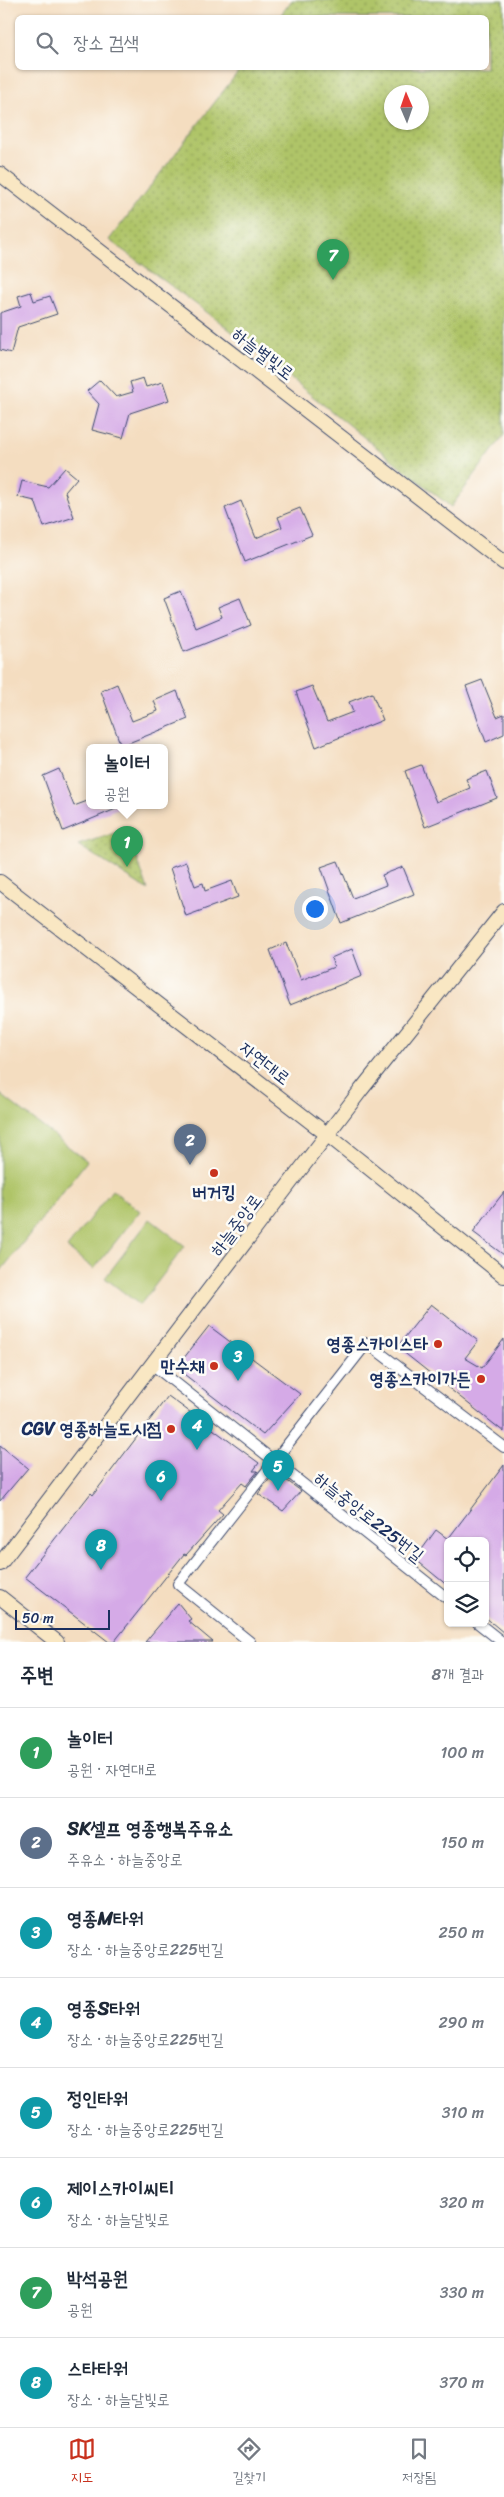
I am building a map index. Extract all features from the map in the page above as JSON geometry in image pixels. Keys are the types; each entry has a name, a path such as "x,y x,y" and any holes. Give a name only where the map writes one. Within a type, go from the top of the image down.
{"street":[{"name":"하늘별빛로","path":"0,174 504,563"},
{"name":"자연대로","path":"0,882 328,1136 504,1276"},
{"name":"하늘중앙로","path":"0,1564 328,1136 361,1090 502,916"},
{"path":"250,1642 178,1584 367,1343 504,1447"},
{"name":"하늘중앙로225번길","path":"153,1365 444,1597"},
{"path":"0,1597 57,1642"},
{"path":"483,1627 502,1642"}],"green space":[{"path":"292,0 504,0 504,435 451,507 216,319 109,240 239,70 489,70 489,15 281,15"},
{"path":"127,829 148,890 78,845"},
{"path":"0,1094 87,1161 0,1272"},
{"path":"112,1190 140,1211 94,1269 67,1248"},
{"path":"150,1219 185,1246 140,1305 105,1278"}],"building":[{"path":"31,292 34,301 50,296 57,314 18,327 11,353 0,350 0,313 21,306 18,296"},
{"path":"143,378 146,387 163,382 169,400 130,413 123,438 92,430 99,404 87,391 100,380 116,397 133,392 130,382"},
{"path":"65,468 77,478 65,492 74,517 44,527 35,501 18,497 22,481 48,487"},
{"path":"241,501 256,538 282,527 278,517 300,508 312,535 245,562 225,508"},
{"path":"181,591 196,628 222,617 218,607 240,598 251,625 184,652 164,598"},
{"path":"482,680 497,717 504,714 504,734 486,742 466,686"},
{"path":"117,684 132,721 158,711 154,701 177,691 188,719 126,744 120,744 101,691"},
{"path":"312,686 327,722 353,712 349,702 372,693 383,720 316,747 296,692"},
{"path":"421,765 436,802 470,788 466,779 487,771 497,798 425,827 405,771"},
{"path":"59,769 74,806 86,802 86,809 116,809 63,831 43,776"},
{"path":"338,861 353,898 386,885 382,875 403,867 414,894 341,923 321,867"},
{"path":"186,862 195,886 203,883 205,891 232,881 238,897 186,916 170,868"},
{"path":"286,943 301,980 334,967 331,958 352,949 362,976 290,1005 270,950"},
{"path":"504,1192 504,1255 473,1232"},
{"path":"431,1304 478,1341 465,1358 482,1368 504,1339 504,1432 397,1347"},
{"path":"209,1326 300,1394 263,1435 176,1368"},
{"path":"168,1396 259,1463 253,1471 258,1471 246,1486 242,1483 218,1510 223,1514 186,1555 184,1554 114,1642 109,1642 25,1577 91,1493 93,1495"},
{"path":"0,1445 28,1468 0,1501"},
{"path":"504,1465 504,1633 489,1620 489,1537 450,1537"},
{"path":"275,1472 301,1491 283,1511 258,1494"},
{"path":"436,1530 445,1537 444,1583 415,1559"},
{"path":"178,1603 191,1619 188,1621 213,1642 145,1642"}],"place":[{"name":"박석공원","path":"333,280"},
{"name":"놀이터","path":"127,867"},
{"name":"SK셀프 영종행복주유소","path":"190,1165"},
{"name":"버거킹","path":"214,1173"},
{"name":"영종스카이스타","path":"438,1344"},
{"name":"만수채","path":"214,1366"},
{"name":"영종스카이가든","path":"481,1379"},
{"name":"영종M타워","path":"238,1381"},
{"name":"CGV 영종하늘도시점","path":"171,1429"},
{"name":"영종S타워","path":"197,1450"},
{"name":"정인타워","path":"278,1491"},
{"name":"제이스카이씨티","path":"161,1501"},
{"name":"스타타워","path":"101,1570"}]}
